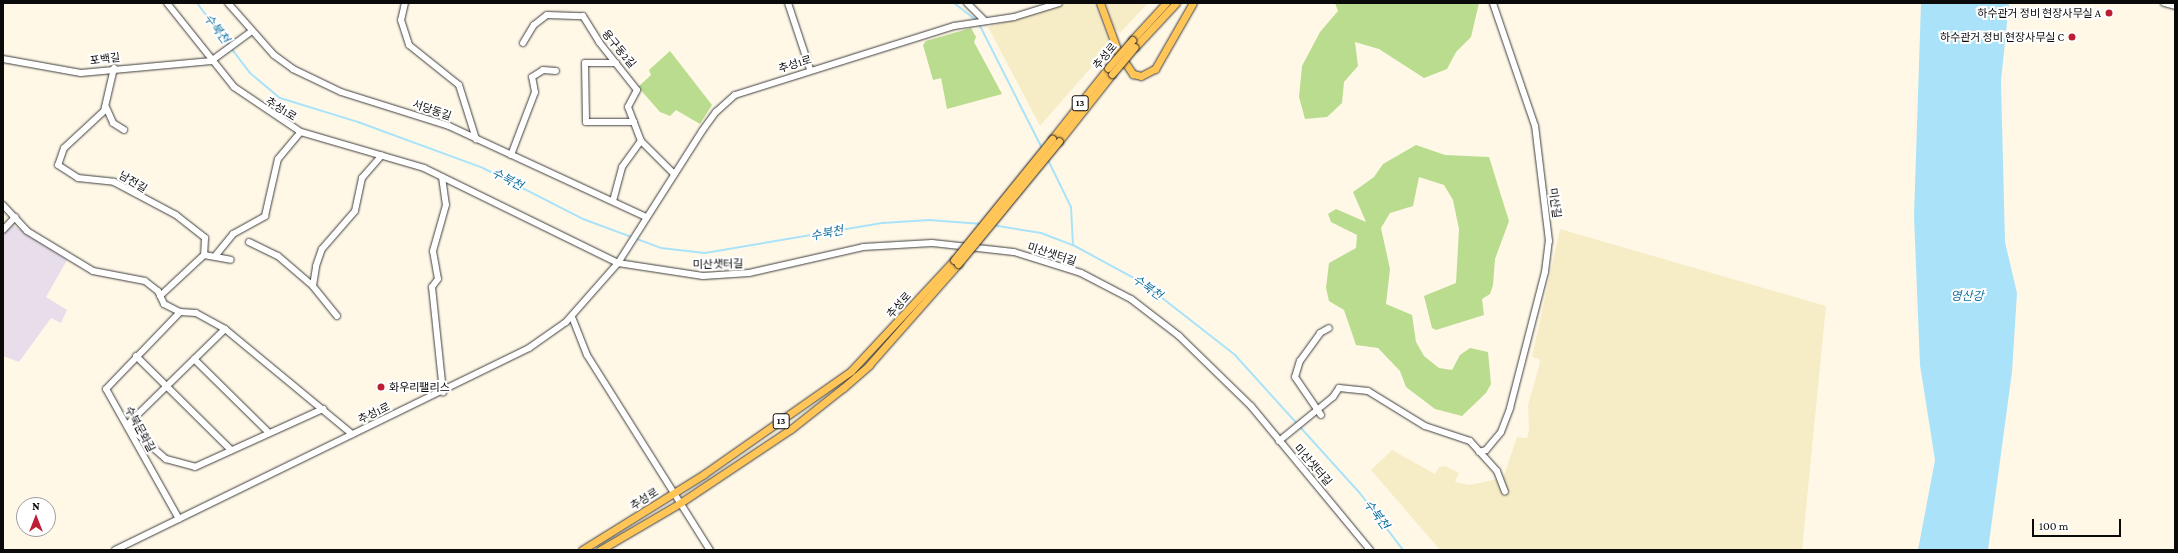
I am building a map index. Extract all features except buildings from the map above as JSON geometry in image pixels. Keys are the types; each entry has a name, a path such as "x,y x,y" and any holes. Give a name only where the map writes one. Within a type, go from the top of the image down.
{"main road":[{"path":"1100,3 1118,52 1133,74 1141,76 1155,69 1193,3"},
{"name":"추성로","path":"600,550 680,503 791,429 843,388 869,365 956,262 1055,140 1110,71 1132,40 1166,3"},
{"name":"추성로","path":"1110,71 1135,47 1176,3"},
{"name":"추성로","path":"582,550 674,494 851,371 956,262"}],"street":[{"path":"167,3 213,60 252,31"},
{"name":"서당동길","path":"228,3 252,31 283,63 315,80 370,102 423,116 476,138 613,201 645,219"},
{"path":"405,3 401,20 409,45 460,85 476,138"},
{"path":"788,3 810,69"},
{"path":"967,3 981,20"},
{"name":"추성1로","path":"115,550 352,434 443,392 529,348 572,317 619,262 674,174 716,112 735,95 810,69 966,23 1014,17 1059,3"},
{"name":"미산길","path":"1479,452 1486,450 1501,432 1510,408 1545,272 1548,231 1535,126 1493,3"},
{"path":"2164,3 2175,6"},
{"name":"용구동2길","path":"523,43 534,25 547,15 562,17 577,14 588,20 594,36 637,90 628,107 641,141 674,174"},
{"name":"포백길","path":"3,59 73,72 213,60"},
{"name":"추성1로","path":"213,60 244,96 300,132 382,155 442,177 619,262"},
{"path":"616,63 585,63 586,122 634,122"},
{"path":"114,68 106,108 113,123 124,130"},
{"path":"511,155 535,92 532,77 543,70 556,71"},
{"name":"남전길","path":"106,108 64,148 58,166 78,178 114,182 176,215 205,238 204,255"},
{"path":"216,255 233,234 265,216 278,159 300,132"},
{"path":"613,201 622,167 641,141"},
{"path":"313,286 322,249 355,210 362,178 382,155"},
{"path":"442,177 446,205 433,251 438,280 432,287 443,392"},
{"path":"3,205 27,231 93,271 145,281 160,296 164,304 180,312 196,313 225,329 352,434"},
{"path":"3,230 15,217"},
{"path":"249,242 278,256 313,286 337,316"},
{"name":"미산샛터길","path":"619,262 703,276 749,274 863,247 932,243 986,248 1040,259 1081,273 1131,299 1179,336 1251,406 1281,439 1370,550"},
{"path":"160,296 204,255 216,255 231,260"},
{"name":"수북문화길","path":"179,519 106,389 136,356 180,312"},
{"path":"572,317 587,355 710,550"},
{"path":"1321,415 1315,410 1295,377 1297,369 1320,333 1329,328"},
{"name":"수북문화길","path":"225,329 127,425 166,459 187,467 231,450 323,409"},
{"path":"136,356 231,450"},
{"path":"194,359 269,433"},
{"path":"1281,439 1345,386 1368,391 1425,426 1470,441 1496,471 1505,492"}],"shaded area":[{"path":"1068,3 1094,3 1110,46 1040,126 988,27"},
{"path":"1106,3 1148,3 1120,33 1114,28"},
{"path":"13,225 67,260 46,297 67,310 61,323 51,318 19,362 3,356 3,234"},
{"path":"1560,229 1826,306 1802,550 1440,550 1371,470 1392,450 1435,474 1439,467 1445,466 1459,473 1455,482 1469,485 1503,478 1517,437 1527,438 1529,430 1528,405 1540,363 1539,359 1532,357"}],"green space":[{"path":"1335,3 1479,3 1471,37 1456,52 1447,69 1424,78 1379,49 1355,42 1358,66 1344,82 1342,103 1327,117 1305,119 1299,97 1302,66 1320,32 1338,11"},
{"path":"971,28 976,37 974,42 1002,94 947,109 941,78 933,80 923,45 926,41"},
{"path":"670,51 712,105 700,124 676,110 670,116 660,112 638,87 651,75 649,70"},
{"path":"1416,145 1445,155 1489,157 1509,221 1495,259 1493,285 1490,294 1482,299 1484,315 1436,330 1432,328 1424,296 1456,283 1459,229 1453,200 1444,185 1419,177 1413,206 1390,213 1381,228 1390,269 1386,304 1412,315 1416,342 1424,356 1439,368 1452,370 1460,355 1470,348 1488,352 1491,384 1486,393 1462,416 1435,409 1406,387 1400,371 1378,348 1356,345 1344,310 1329,301 1326,288 1329,263 1356,248 1357,235 1331,222 1328,214 1336,209 1366,222 1353,192 1374,177 1383,164"}],"water":[{"name":"영산강","path":"1921,3 2009,3 2001,81 2005,242 2017,293 2012,372 1988,550 1918,550 1935,460 1920,365 1914,216"}],"waterway":[{"name":"수북천","path":"197,3 250,73 280,98 358,122 483,168 583,219 661,248 705,253 883,223 929,220 982,224"},
{"path":"954,3 976,20"},
{"path":"979,24 1042,148"},
{"path":"1047,158 1071,207 1073,245"},
{"name":"수북천","path":"992,225 1041,233 1073,245 1143,283 1235,355 1359,492 1403,550"}],"place":[{"name":"하수관거 정비 현장사무실 A","path":"2109,13"},
{"name":"하수관거 정비 현장사무실 C","path":"2072,37"},
{"name":"화우리팰리스","path":"381,387"}]}
